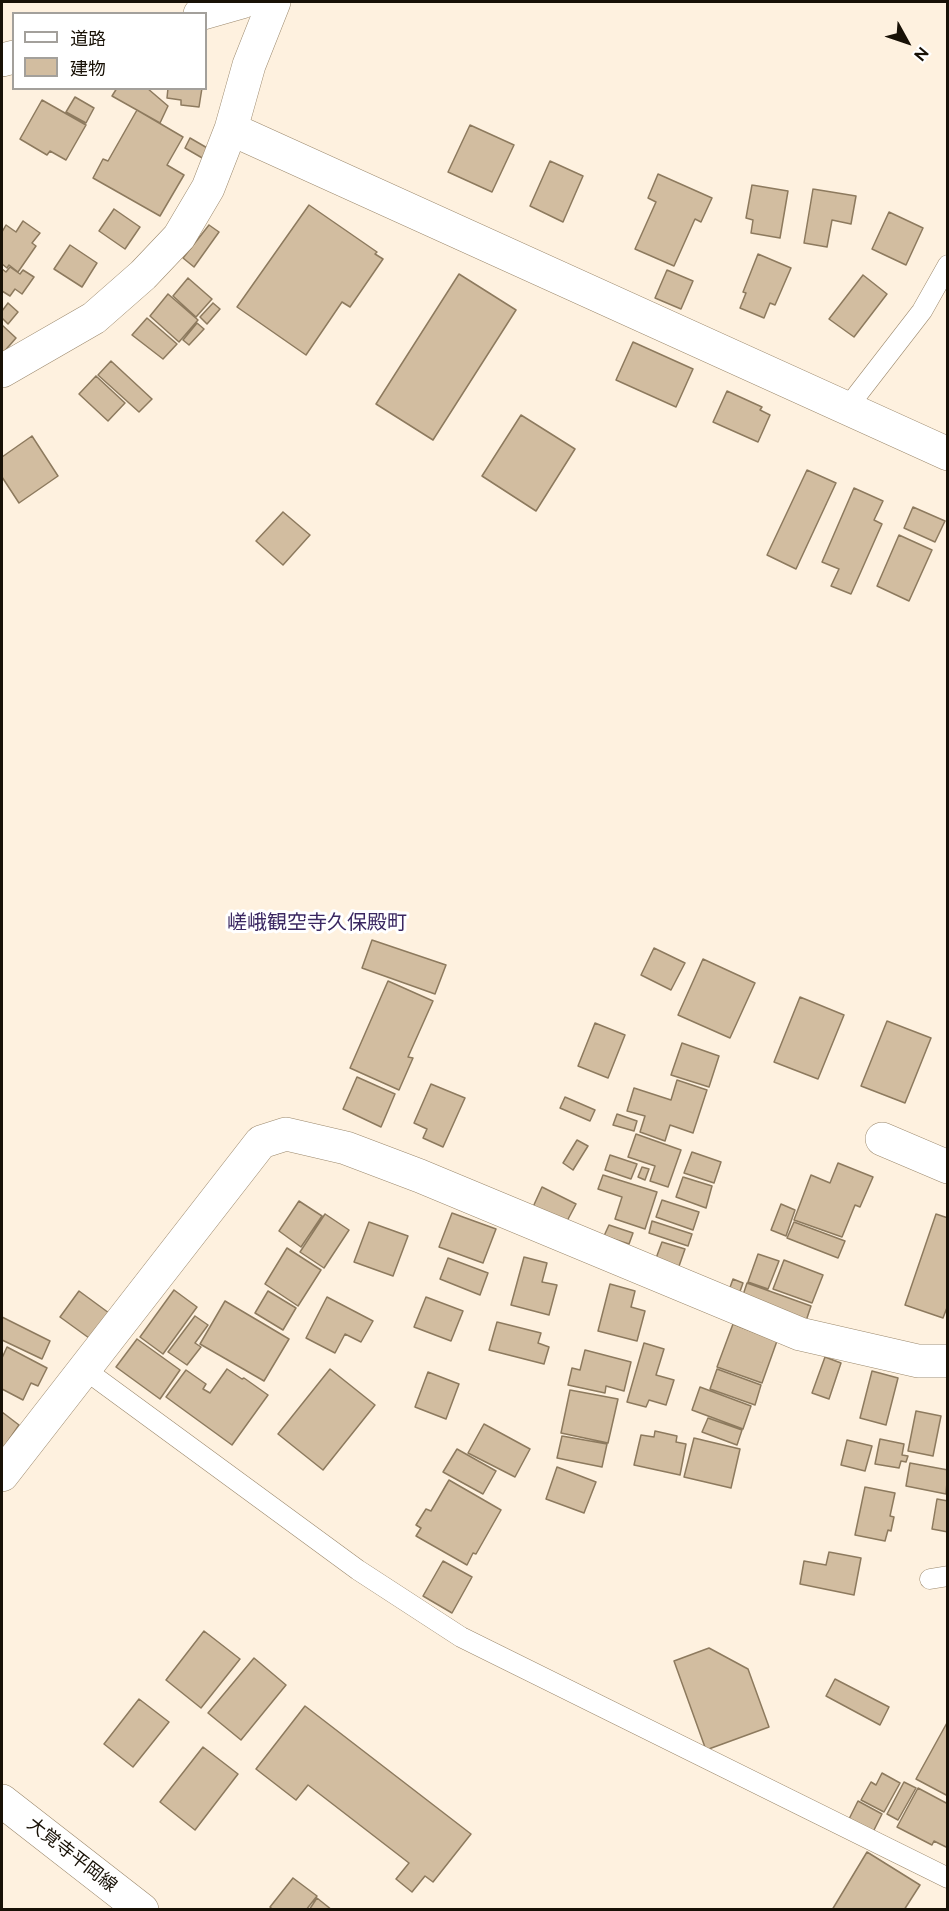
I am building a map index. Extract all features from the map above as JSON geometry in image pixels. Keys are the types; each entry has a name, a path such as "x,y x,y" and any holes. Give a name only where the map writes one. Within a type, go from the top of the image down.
{"street":[{"path":"207,12 242,2"},
{"path":"2,371 94,318 143,275 179,237 208,188 231,129 249,65 274,2"},
{"path":"231,129 948,454"},
{"path":"2,1475 261,1142 286,1134 346,1148 420,1176 800,1334 918,1361 948,1361"},
{"path":"882,1139 948,1167"},
{"name":"大覚寺平岡線","path":"2,1801 142,1910"}],"lane":[{"path":"847,408 922,311 948,265"},
{"path":"84,1369 358,1570 460,1637 948,1878"}],"building":[{"path":"116,90 149,90 168,106 160,123 112,96"},
{"path":"168,90 202,90 199,107 181,105 181,100 167,98"},
{"path":"75,97 94,108 86,123 66,112"},
{"path":"42,100 86,125 66,160 50,151 47,155 20,139"},
{"path":"137,110 183,137 167,165 184,175 160,216 93,178 103,159 108,161"},
{"path":"470,125 514,145 492,192 448,172"},
{"path":"190,138 209,149 204,159 185,148"},
{"path":"550,161 583,176 563,222 530,206"},
{"path":"658,174 712,198 701,222 695,219 674,266 635,249 656,202 648,198"},
{"path":"752,185 788,191 780,238 751,233 753,220 746,218"},
{"path":"813,189 856,196 851,224 832,220 827,247 804,243"},
{"path":"309,205 377,252 375,254 383,259 350,307 342,302 306,355 237,307"},
{"path":"114,209 140,227 125,249 99,231"},
{"path":"889,212 923,228 906,265 872,249"},
{"path":"23,221 40,233 32,243 36,246 18,272 9,265 7,268 2,264 2,232 6,225 16,232"},
{"path":"209,225 219,232 194,267 183,258"},
{"path":"70,245 97,263 82,287 54,269"},
{"path":"758,254 791,268 775,305 770,303 764,318 740,308 746,293 743,292"},
{"path":"10,267 20,274 23,270 34,277 22,294 15,289 10,296 2,291 2,269 6,272"},
{"path":"667,270 693,281 681,309 655,298"},
{"path":"459,274 516,310 433,440 376,404"},
{"path":"863,275 887,294 854,337 829,319"},
{"path":"188,278 212,299 196,317 173,296"},
{"path":"168,294 198,320 179,342 150,316"},
{"path":"8,303 18,312 8,324 2,318 2,311"},
{"path":"213,303 220,309 207,324 200,317"},
{"path":"147,318 177,344 163,359 132,335"},
{"path":"197,323 204,329 189,345 183,340"},
{"path":"2,325 16,338 2,354"},
{"path":"633,342 693,369 676,407 616,380"},
{"path":"111,361 152,399 139,412 98,375"},
{"path":"96,376 125,403 108,421 79,394"},
{"path":"727,391 762,407 760,410 770,415 758,442 713,422"},
{"path":"521,415 575,449 536,511 482,476"},
{"path":"32,436 58,476 19,503 2,477 2,457"},
{"path":"807,470 836,483 796,569 767,555"},
{"path":"854,488 883,501 874,520 882,524 851,594 831,586 839,569 822,562"},
{"path":"913,507 945,521 935,542 904,528"},
{"path":"283,512 310,535 283,565 256,541"},
{"path":"899,535 932,550 909,601 877,586"},
{"path":"372,940 446,965 435,994 362,968"},
{"path":"654,948 685,963 671,990 641,975"},
{"path":"703,959 755,983 730,1038 678,1015"},
{"path":"388,981 433,1001 408,1057 413,1058 399,1090 350,1068"},
{"path":"800,997 844,1015 818,1079 774,1062"},
{"path":"887,1021 931,1038 905,1103 861,1086"},
{"path":"595,1023 625,1035 608,1078 578,1066"},
{"path":"682,1043 719,1056 709,1087 671,1075"},
{"path":"357,1077 395,1094 381,1127 343,1109"},
{"path":"677,1080 707,1090 693,1133 670,1125 665,1141 640,1132 645,1116 627,1111 634,1088 671,1100"},
{"path":"431,1084 465,1098 443,1147 423,1138 427,1129 414,1123"},
{"path":"565,1097 595,1110 590,1121 560,1108"},
{"path":"617,1114 637,1121 634,1131 613,1125"},
{"path":"636,1134 681,1150 668,1187 650,1181 655,1166 628,1157"},
{"path":"577,1140 588,1146 573,1170 563,1163"},
{"path":"692,1152 721,1162 714,1183 684,1173"},
{"path":"610,1155 637,1164 631,1179 605,1170"},
{"path":"838,1163 873,1177 860,1207 855,1205 842,1237 794,1220 811,1175 830,1183"},
{"path":"642,1167 649,1169 645,1180 638,1177"},
{"path":"603,1175 657,1192 645,1229 615,1219 622,1197 598,1189"},
{"path":"683,1177 712,1186 706,1208 676,1197"},
{"path":"542,1187 576,1204 566,1223 533,1207"},
{"path":"662,1200 699,1212 693,1230 656,1217"},
{"path":"299,1201 322,1216 301,1247 279,1231"},
{"path":"781,1204 795,1210 786,1236 771,1230"},
{"path":"452,1213 496,1229 483,1263 439,1247"},
{"path":"325,1214 349,1230 324,1268 300,1252"},
{"path":"936,1214 948,1218 948,1305 943,1318 905,1305"},
{"path":"652,1221 692,1234 688,1246 649,1233"},
{"path":"369,1222 408,1236 393,1276 354,1262"},
{"path":"794,1222 845,1241 838,1258 787,1238"},
{"path":"609,1225 633,1233 629,1244 604,1236"},
{"path":"662,1242 685,1249 678,1269 655,1261"},
{"path":"287,1248 321,1270 298,1306 265,1284"},
{"path":"758,1254 779,1261 768,1289 748,1282"},
{"path":"524,1257 547,1263 542,1282 557,1285 549,1315 511,1305"},
{"path":"448,1258 488,1273 480,1295 440,1279"},
{"path":"784,1260 823,1275 812,1303 773,1289"},
{"path":"733,1279 743,1283 738,1297 728,1293"},
{"path":"747,1283 811,1306 806,1321 742,1298"},
{"path":"610,1284 635,1291 631,1307 645,1311 637,1341 598,1331"},
{"path":"174,1290 197,1307 163,1354 140,1337"},
{"path":"79,1291 109,1313 89,1338 60,1317"},
{"path":"268,1291 296,1308 283,1330 255,1313"},
{"path":"327,1297 373,1321 361,1342 345,1334 335,1353 306,1338"},
{"path":"426,1297 463,1311 451,1341 414,1327"},
{"path":"225,1301 289,1339 264,1381 200,1344"},
{"path":"195,1316 208,1325 195,1343 201,1347 187,1365 168,1352"},
{"path":"2,1317 50,1341 42,1359 2,1340"},
{"path":"497,1322 541,1333 538,1343 549,1347 544,1364 489,1350"},
{"path":"733,1324 777,1341 762,1383 717,1367"},
{"path":"137,1339 180,1370 160,1399 116,1367"},
{"path":"644,1343 664,1349 656,1375 674,1380 666,1405 649,1400 646,1407 627,1402"},
{"path":"7,1347 47,1368 38,1386 31,1383 23,1400 2,1389 2,1358"},
{"path":"585,1350 631,1362 624,1391 606,1386 605,1393 568,1385 572,1368 580,1370"},
{"path":"825,1357 841,1363 829,1399 812,1393"},
{"path":"227,1369 268,1395 232,1445 166,1397 186,1370 206,1384 203,1389 210,1393"},
{"path":"330,1369 375,1405 323,1470 278,1434"},
{"path":"717,1369 761,1385 755,1405 710,1389"},
{"path":"872,1371 898,1378 886,1425 860,1418"},
{"path":"428,1372 459,1384 446,1419 415,1407"},
{"path":"700,1387 751,1406 743,1429 692,1410"},
{"path":"570,1390 618,1399 608,1443 561,1433"},
{"path":"916,1411 941,1416 933,1456 908,1451"},
{"path":"2,1412 19,1425 2,1450"},
{"path":"708,1418 742,1430 737,1445 702,1432"},
{"path":"484,1424 530,1449 515,1477 468,1453"},
{"path":"655,1431 677,1436 676,1442 686,1444 680,1475 634,1465 641,1435 654,1437"},
{"path":"562,1436 607,1444 602,1467 557,1458"},
{"path":"694,1438 740,1449 731,1488 684,1477"},
{"path":"880,1439 904,1444 902,1455 908,1456 906,1462 901,1461 899,1468 875,1464"},
{"path":"847,1440 872,1446 865,1471 841,1465"},
{"path":"457,1449 496,1471 483,1494 443,1472"},
{"path":"910,1463 948,1470 946,1494 906,1486"},
{"path":"557,1467 596,1482 584,1513 546,1499"},
{"path":"449,1480 501,1510 476,1554 473,1553 467,1565 416,1536 421,1528 416,1525 426,1509 431,1511"},
{"path":"865,1487 895,1493 890,1516 894,1517 891,1531 888,1530 885,1541 855,1535"},
{"path":"937,1499 948,1501 948,1532 932,1529"},
{"path":"829,1552 861,1558 854,1595 800,1584 804,1561 826,1565"},
{"path":"443,1561 472,1577 452,1613 423,1596"},
{"path":"204,1631 240,1659 201,1708 166,1680"},
{"path":"709,1648 748,1669 769,1727 706,1750 674,1661"},
{"path":"254,1658 286,1685 241,1740 208,1713"},
{"path":"835,1679 889,1707 880,1725 826,1696"},
{"path":"139,1699 169,1722 133,1767 104,1744"},
{"path":"305,1706 471,1834 433,1882 425,1876 412,1892 396,1879 409,1863 308,1785 296,1800 256,1769"},
{"path":"948,1721 948,1796 916,1779"},
{"path":"203,1747 238,1774 195,1830 160,1802"},
{"path":"882,1773 900,1783 884,1812 861,1800 871,1782 876,1785"},
{"path":"904,1782 916,1788 898,1820 887,1814"},
{"path":"918,1788 948,1804 948,1848 934,1841 932,1845 897,1827"},
{"path":"858,1801 882,1814 873,1832 849,1819"},
{"path":"867,1852 920,1885 904,1910 832,1910"},
{"path":"293,1878 317,1896 306,1910 273,1910 270,1907"},
{"path":"317,1898 332,1910 309,1910"}],"district":[{"name":"嵯峨観空寺久保殿町","path":"317,923"}]}
